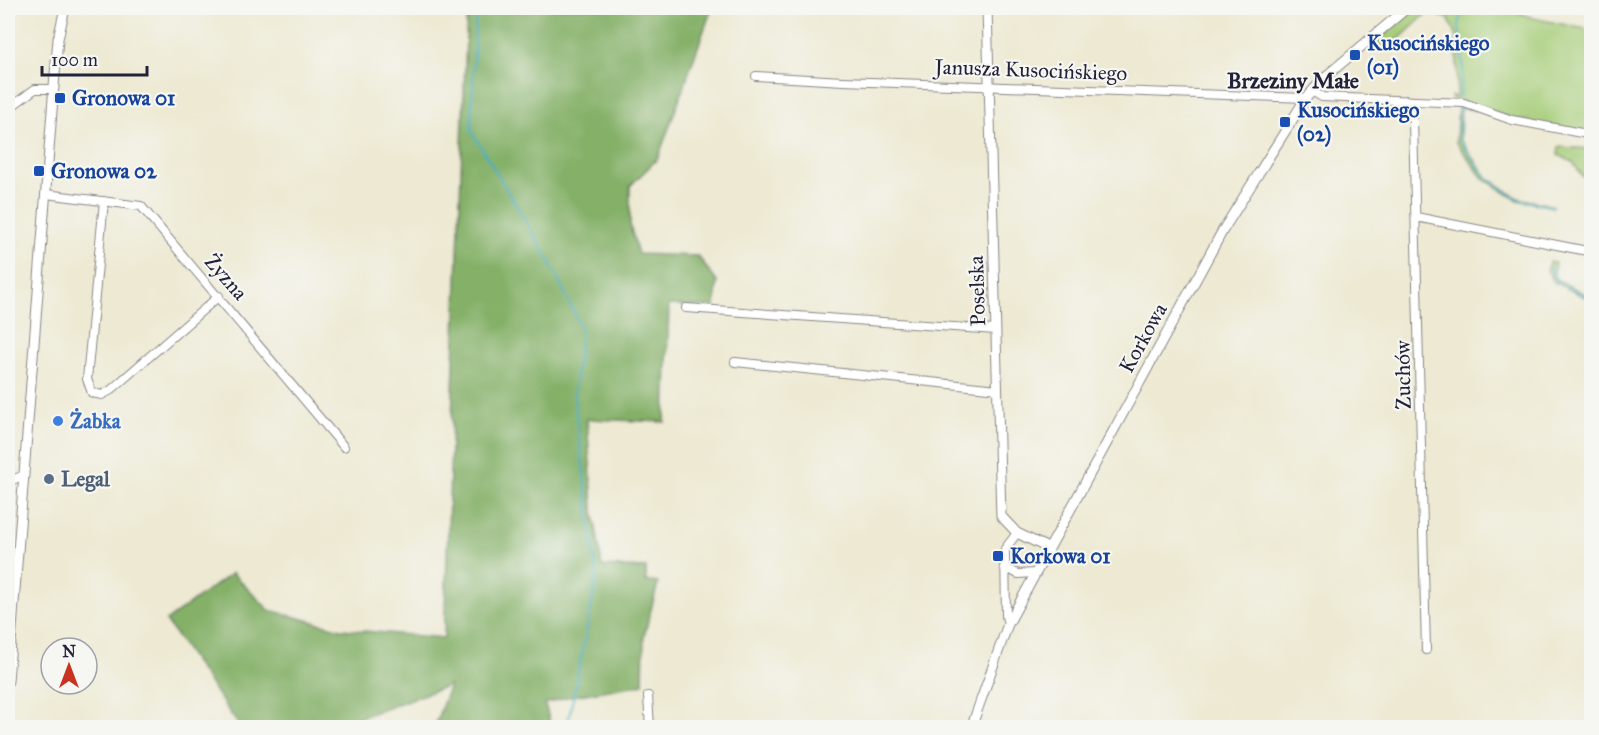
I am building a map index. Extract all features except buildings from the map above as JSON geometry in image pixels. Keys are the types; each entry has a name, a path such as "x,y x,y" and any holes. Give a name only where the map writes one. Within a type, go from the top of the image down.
{"street":[{"path":"8,681 58,39 65,8"},
{"name":"Poselska","path":"987,8 1001,516 1017,533 1048,548"},
{"name":"Korkowa","path":"971,728 1008,624 1223,230 1309,94 1407,8"},
{"name":"Janusza Kusocińskiego","path":"756,76 990,86 1309,94 1322,97 1464,103 1512,120 1592,135"},
{"path":"8,109 35,89 54,89"},
{"name":"Zuchów","path":"1406,100 1413,121 1426,650"},
{"name":"Żyzna","path":"46,194 141,206 344,447"},
{"path":"104,201 87,380 92,393 102,395 111,390 219,296"},
{"path":"1416,218 1592,252"},
{"path":"686,308 996,330"},
{"path":"735,362 998,389"},
{"path":"8,482 24,475"},
{"path":"1008,624 1006,544 1017,533"},
{"path":"1005,567 1018,574 1035,573"},
{"path":"648,696 650,728"}],"green space":[{"path":"467,8 712,8 658,158 630,186 630,225 638,254 698,256 717,282 715,307 669,305 665,422 587,419 593,507 602,566 646,568 646,581 658,583 644,636 643,684 567,697 545,704 551,727 434,727 450,685 333,727 240,727 166,621 232,573 269,610 341,629 444,638"},
{"path":"1415,8 1506,8 1533,18 1591,30 1591,133 1514,119 1452,99 1451,96 1457,97 1457,37 1448,18 1427,13 1398,40 1398,47 1370,48"},
{"path":"1458,105 1477,111 1461,108 1460,140 1487,177 1518,198 1554,206 1517,200 1483,178 1456,142"},
{"path":"1559,147 1591,149 1591,180 1583,177 1573,162 1558,155"},
{"path":"1549,262 1555,263 1556,279 1591,297 1591,300 1554,282 1547,270"}],"waterway":[{"path":"476,8 471,130 550,262 581,328 574,396 597,577 567,728"},
{"path":"1460,97 1463,67 1459,25 1462,8"},
{"path":"1460,107 1459,140 1486,177 1518,199 1553,207"},
{"path":"1550,267 1556,281 1592,299"}],"place":[{"name":"Kusocińskiego (01)","path":"1355,55"},
{"name":"Gronowa 01","path":"60,98"},
{"name":"Kusocińskiego (02)","path":"1285,122"},
{"name":"Gronowa 02","path":"39,171"},
{"name":"Żabka","path":"58,421"},
{"name":"Legal","path":"49,479"},
{"name":"Korkowa 01","path":"998,556"}],"district":[{"name":"Brzeziny Małe","path":"1293,80"}]}
